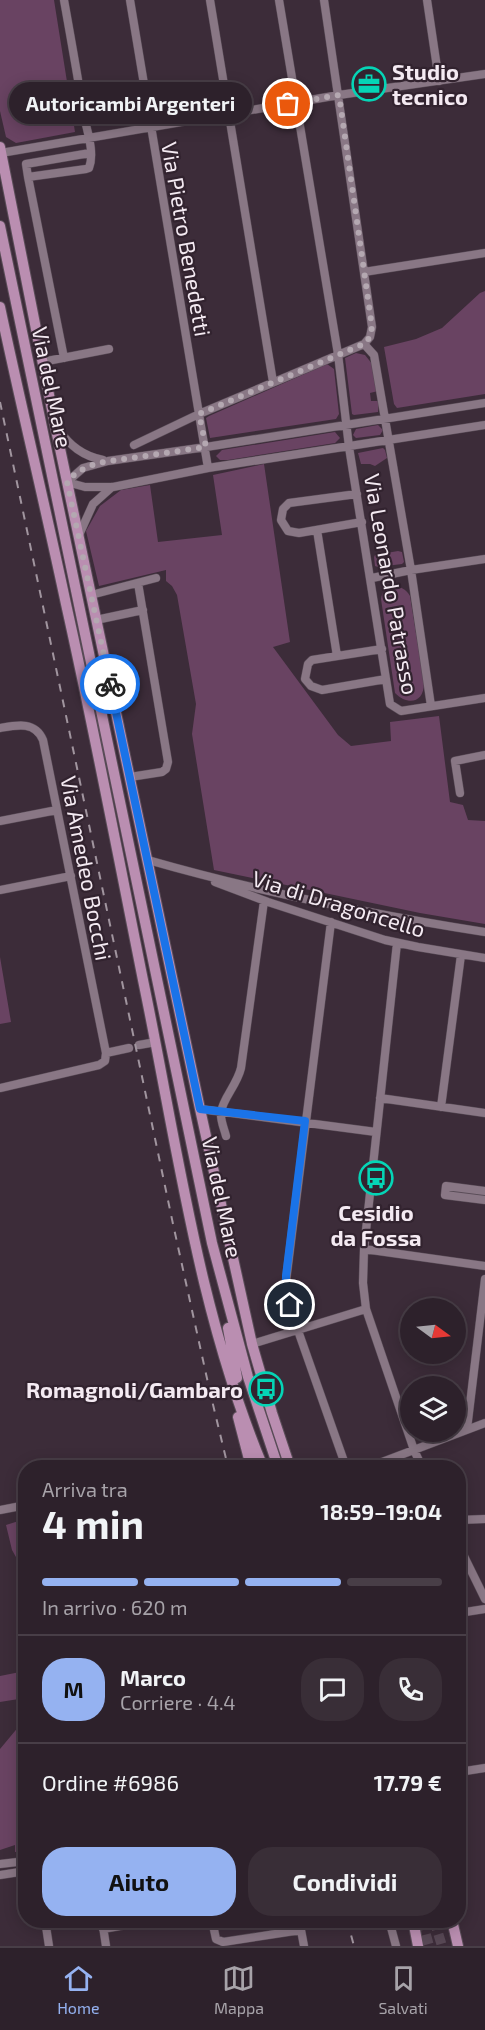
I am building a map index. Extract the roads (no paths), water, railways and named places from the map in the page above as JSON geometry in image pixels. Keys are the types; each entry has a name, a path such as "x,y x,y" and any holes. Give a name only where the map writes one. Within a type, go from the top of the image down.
{"main road":[{"path":"1,150 78,537 200,1109 252,1344 288,1460"},
{"name":"Via del Mare","path":"0,226 212,1243 242,1358 276,1460"},
{"path":"0,307 66,605 156,1042 186,1200 207,1294 257,1460"},
{"path":"212,1243 236,1372 258,1460"},
{"path":"415,1928 418,1946"},
{"path":"454,1928 458,1946"}],"street":[{"path":"28,177 86,169 91,165 64,0"},
{"name":"Via Pietro Benedetti","path":"130,0 208,468"},
{"path":"210,0 273,382"},
{"name":"Via Leonardo Patrasso","path":"279,0 338,354 349,447 372,578 390,704 401,711 485,698"},
{"path":"134,446 199,414 364,344 370,337 372,327 324,0"},
{"path":"427,0 438,81"},
{"path":"1,150 339,95 485,74"},
{"path":"63,358 26,164 90,153"},
{"path":"364,272 485,253"},
{"path":"364,344 374,355 411,570 431,706"},
{"path":"42,362 109,349"},
{"path":"67,482 83,468 108,461 485,403"},
{"path":"55,425 78,451 108,461"},
{"path":"67,482 85,487 113,487 208,468 485,425"},
{"path":"78,537 93,504 113,487"},
{"path":"357,494 289,503 283,509 281,520 288,531 298,533 362,522"},
{"path":"317,530 337,656"},
{"path":"372,578 485,559"},
{"path":"91,595 156,578"},
{"path":"130,777 162,772 168,765 138,583"},
{"path":"96,620 142,609"},
{"path":"382,649 312,660 305,674 307,683 322,690 386,679"},
{"name":"Via Amedeo Bocchi","path":"0,728 22,725 32,727 40,734 106,1053"},
{"path":"460,793 455,761 485,755"},
{"path":"0,821 57,810"},
{"name":"Via di Dragoncello","path":"148,860 185,871 367,912 485,932"},
{"name":"Via di Dragoncello","path":"185,871 264,901 397,943 485,958"},
{"path":"0,890 71,876"},
{"path":"226,1136 221,1111 238,1080 241,1068 264,901"},
{"path":"331,922 286,1276 287,1296 297,1329 344,1460"},
{"path":"397,943 364,1249 363,1283 366,1310 419,1460"},
{"path":"441,1107 461,955"},
{"path":"139,1045 156,1042"},
{"path":"0,1088 99,1065 105,1060 106,1053 129,1048"},
{"path":"380,1098 485,1113"},
{"path":"200,1109 376,1132"},
{"path":"485,1191 446,1186 445,1195 485,1200"},
{"path":"364,1249 485,1266"},
{"path":"467,1429 485,1279"},
{"path":"252,1344 366,1310"},
{"path":"388,1460 485,1423"},
{"path":"0,1509 18,1507"},
{"path":"466,1520 485,1519"},
{"path":"466,1560 485,1599"},
{"path":"466,1612 485,1609"},
{"path":"466,1771 485,1768"},
{"path":"0,1864 18,1862"},
{"path":"0,1875 18,1872"},
{"path":"46,1928 49,1946"},
{"path":"106,1946 103,1929 109,1928"},
{"path":"214,1928 216,1939 223,1942 302,1930"},
{"path":"299,1928 302,1930 304,1946"},
{"path":"391,1928 396,1946"}],"tunnel":[{"path":"424,1928 429,1946"},
{"path":"436,1928 442,1946"}],"railway":[{"path":"0,402 173,1224 226,1460"},
{"path":"349,1928 354,1946"}],"place":[{"name":"Studio tecnico","path":"369,84"},
{"name":"Autoricambi Argenteri","path":"288,104"},
{"name":"Cesidio da Fossa","path":"376,1178"},
{"name":"Romagnoli/Gambaro","path":"266,1389"}]}
